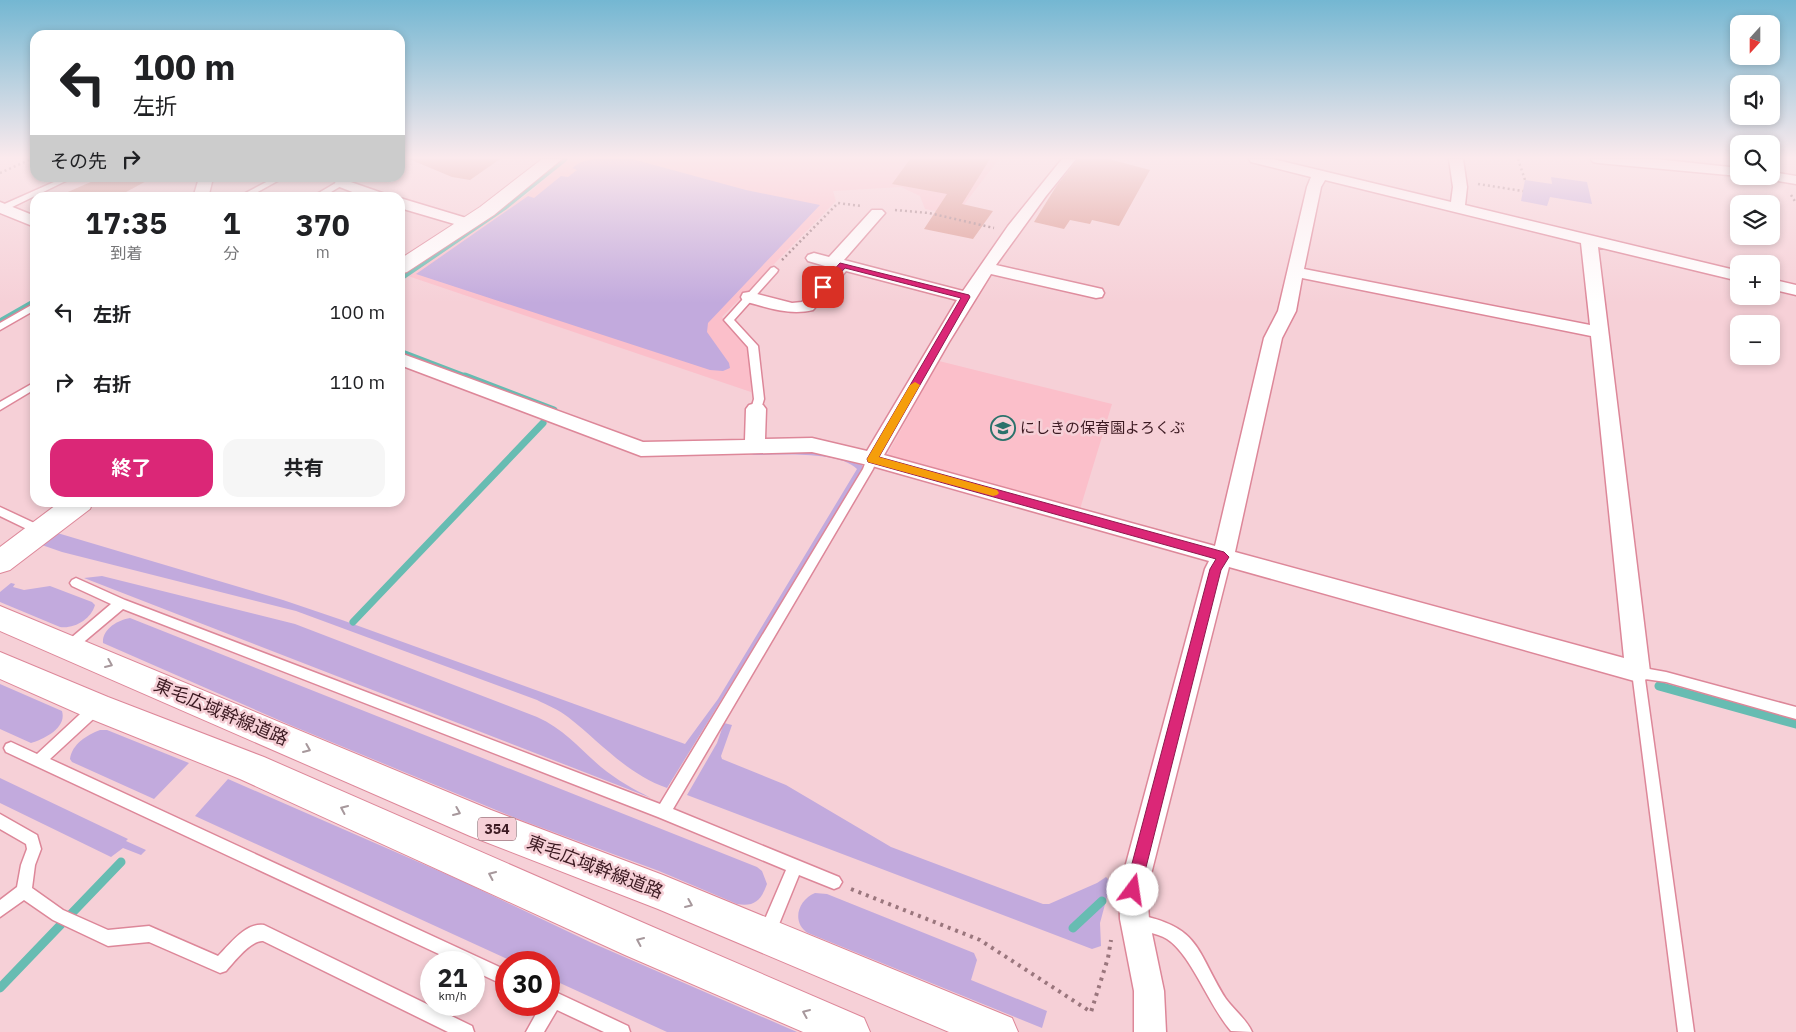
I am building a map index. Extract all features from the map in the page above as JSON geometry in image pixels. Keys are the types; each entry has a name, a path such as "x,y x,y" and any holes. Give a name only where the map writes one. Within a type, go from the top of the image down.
{"main road":[{"path":"405,265 492,207"},
{"path":"0,562 73,507"},
{"name":"東毛広域幹線道路","path":"0,618 483,824 663,893 998,1032"},
{"path":"0,665 97,707 252,768 850,1032"}],"street":[{"path":"2,207 30,220"},
{"path":"414,207 468,223"},
{"path":"872,459 966,297 1031,207"},
{"path":"1150,1032 1151,1020 1146,967 1123,926 1132,905 1133,890 1216,569 1224,557 1274,338 1287,311 1309,207"},
{"path":"1450,207 1730,274"},
{"path":"749,297 792,308 807,306 877,213"},
{"path":"405,361 641,449 812,446 872,459 1638,672 1589,240"},
{"path":"814,258 966,297"},
{"path":"987,268 1096,293"},
{"path":"1295,272 1599,332"},
{"path":"1780,286 1796,290"},
{"path":"755,447 756,409"}],"lane":[{"path":"756,409 759,399 753,346 729,320 774,270"},
{"path":"0,327 30,309"},
{"path":"0,407 30,388"},
{"path":"662,812 673,797 858,486 872,459"},
{"path":"0,511 42,531"},
{"path":"76,583 122,603 662,812 834,882"},
{"path":"69,647 122,603"},
{"path":"1686,1032 1638,672 1666,677 1796,713"},
{"path":"38,762 97,707"},
{"path":"11,748 447,951"},
{"path":"0,821 32,840 34,849 28,865 24,891 0,909"},
{"path":"765,936 796,865"},
{"path":"24,891 58,915 108,938 150,934 220,965 246,940 258,932 264,933 466,1032"},
{"path":"1123,926 1166,929 1179,937 1188,947 1236,1026 1244,1032"},
{"path":"560,1003 622,1032"},
{"path":"534,1032 543,1016"}],"path":[{"path":"834,882 980,940 1091,1012 1108,958 1123,926"}],"shaded area":[{"path":"508,207 830,207 722,317 747,346 751,362 751,392 408,276"},
{"path":"512,207 818,207 708,323 707,332 729,363 730,368 723,371 710,370 416,274"},
{"path":"924,207 962,207 956,215 925,209"},
{"name":"にしきの保育園よろくぶ","path":"939,361 1112,404 1080,509 889,459 888,453"},
{"path":"810,452 862,465 864,469 667,788 639,775 614,757 568,717 537,700 296,611 62,552 39,544 54,532 283,600 685,744 718,699 857,469 837,459 823,457 751,454"},
{"path":"102,576 295,624 537,717 564,733 613,776 651,798 84,578"},
{"path":"11,583 15,584 13,587 24,590 50,586 92,602 95,605 90,615 82,622 77,625 60,627 0,602 0,592"},
{"path":"130,618 757,867 762,871 767,884 765,890 760,898 753,903 737,904 659,871 518,819 290,725 103,643 103,638 108,629"},
{"path":"0,684 62,711 63,717 58,728 48,736 31,743 0,729"},
{"path":"724,723 732,725 721,756 722,759 786,785 891,847 1043,904 1049,904 1097,883 1106,877 1111,882 1100,923 1101,946 1092,949 687,795 717,743"},
{"path":"100,730 107,730 189,763 154,799 72,762 70,759 71,754 77,745 85,737"},
{"path":"0,778 128,839 126,841 146,850 141,855 123,848 111,857 0,803"},
{"path":"228,779 462,881 590,942 797,1032 667,1032 560,983 560,951 495,951 495,953 195,816"},
{"path":"815,893 827,894 974,953 977,960 971,980 1047,1011 1042,1028 808,933 803,928 798,917 804,901"}],"building":[{"path":"938,207 976,207 993,211 973,239 924,229"},
{"path":"1043,207 1129,207 1119,226 1092,220 1090,224 1070,220 1064,229 1034,222"}],"waterway":[{"path":"405,276 505,207"},
{"path":"0,321 30,304"},
{"path":"405,353 468,377"},
{"path":"465,376 554,410"},
{"path":"353,622 543,423"},
{"path":"1659,686 1796,724"},
{"path":"0,988 121,862"},
{"path":"1073,928 1102,901"}],"slow traffic":[{"path":"915,385 872,459 993,493"}],"place":[{"name":"にしきの保育園よろくぶ","path":"1003,428"}],"route":[{"path":"823,287 843,265 966,297 872,459 1224,557 1216,569 1133,890"}]}
